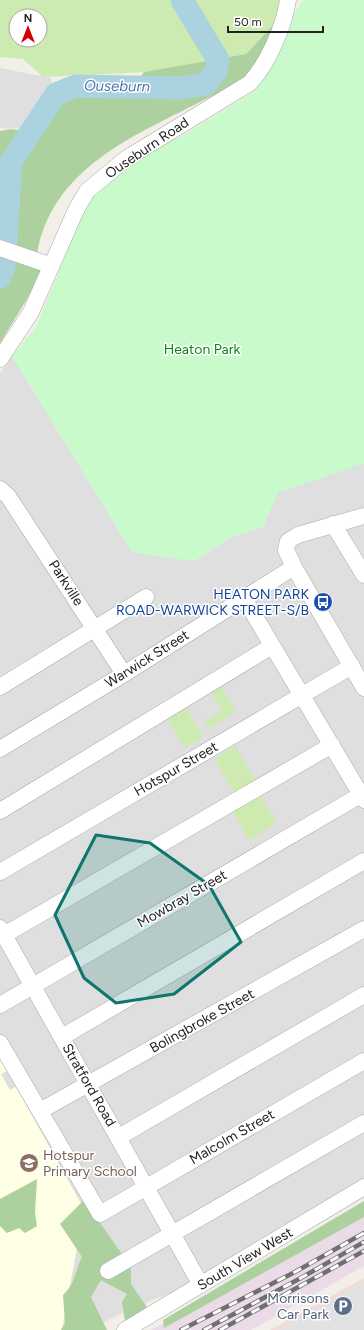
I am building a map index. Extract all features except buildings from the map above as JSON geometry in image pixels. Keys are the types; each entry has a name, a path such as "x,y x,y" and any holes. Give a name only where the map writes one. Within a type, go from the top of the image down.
{"street":[{"name":"Ouseburn Road","path":"0,359 31,312 80,201 97,182 127,158 250,83 257,76 280,30 288,0"},
{"path":"0,248 52,266"},
{"name":"Parkville","path":"3,491 71,590 124,674"},
{"path":"364,516 333,524 290,539 286,550 294,567 364,688"},
{"path":"333,524 364,575"},
{"name":"Warwick Street","path":"0,749 124,674 294,567"},
{"path":"0,687 146,597"},
{"path":"244,598 363,796"},
{"path":"0,811 272,646"},
{"name":"Hotspur Street","path":"0,872 352,666"},
{"path":"2,931 332,745"},
{"name":"Mowbray Street","path":"0,1005 34,987 363,796"},
{"path":"62,1037 364,862"},
{"name":"Bolingbroke Street","path":"40,1111 89,1085 364,929"},
{"name":"Stratford Road","path":"2,931 201,1285"},
{"path":"118,1137 364,995"},
{"path":"0,1043 40,1111"},
{"name":"Malcolm Street","path":"40,1111 100,1214 364,1061"},
{"path":"108,1271 364,1123"},
{"name":"South View West","path":"125,1330 364,1188"}],"highlighted area":[{"path":"96,835 150,843 209,885 241,942 174,994 116,1003 84,978 55,915"}],"shaded area":[{"path":"0,68 51,78 52,87 36,103 26,129 0,128"},
{"path":"12,356 132,552 194,561 231,537 263,527 278,492 364,463 364,1181 187,1287 137,1306 88,1330 0,1330 0,373"},
{"name":"Hotspur Primary School","path":"0,1059 7,1071 1,1074 10,1090 16,1087 84,1209 62,1330 0,1330"},
{"path":"364,1214 364,1266 257,1327 251,1330 151,1330"},
{"name":"Morrisons Car Park","path":"364,1278 364,1330 270,1330"},
{"name":"Morrisons Car Park","path":"364,1282 364,1330 278,1330"}],"green space":[{"path":"0,0 280,0 278,20 246,54 144,72 43,77 23,59 0,57"},
{"name":"Heaton Park","path":"303,0 364,0 364,463 278,492 263,527 231,537 194,561 132,552 12,356 36,327 84,211 94,195 156,146 182,136 255,91 291,19"},
{"path":"278,20 250,75 247,78 232,87 152,126 126,141 101,157 79,176 60,198 46,224 37,254 0,240 0,131 11,129 41,134 54,109 76,93 129,92 144,72 246,54"},
{"path":"0,256 42,269 27,299 0,343"},
{"path":"220,684 236,712 209,728 205,721 222,711 210,690"},
{"path":"185,705 203,737 184,748 166,716"},
{"path":"235,746 256,781 235,794 214,759"},
{"path":"259,794 277,823 249,840 232,810"},
{"path":"37,1179 35,1213 37,1226 25,1233 19,1228 7,1233 0,1226 0,1199"},
{"path":"84,1200 131,1267 131,1284 147,1307 125,1322 122,1302 127,1294 101,1280 91,1297 107,1330 61,1330 65,1323 63,1295 73,1282 82,1257 60,1224"},
{"path":"364,1201 364,1217 164,1328 163,1320"}],"waterway":[{"name":"Ouseburn","path":"0,277 4,267 11,162 56,94 76,86 181,88 206,84 216,71 218,60 182,0"}],"railway":[{"path":"181,1330 295,1272 364,1233"},
{"path":"204,1330 364,1242"},
{"path":"220,1330 364,1251"}],"place":[{"name":"HEATON PARK ROAD-WARWICK STREET-S/B","path":"323,602"},
{"name":"Hotspur Primary School","path":"29,1163"},
{"name":"Morrisons Car Park","path":"343,1306"}]}
